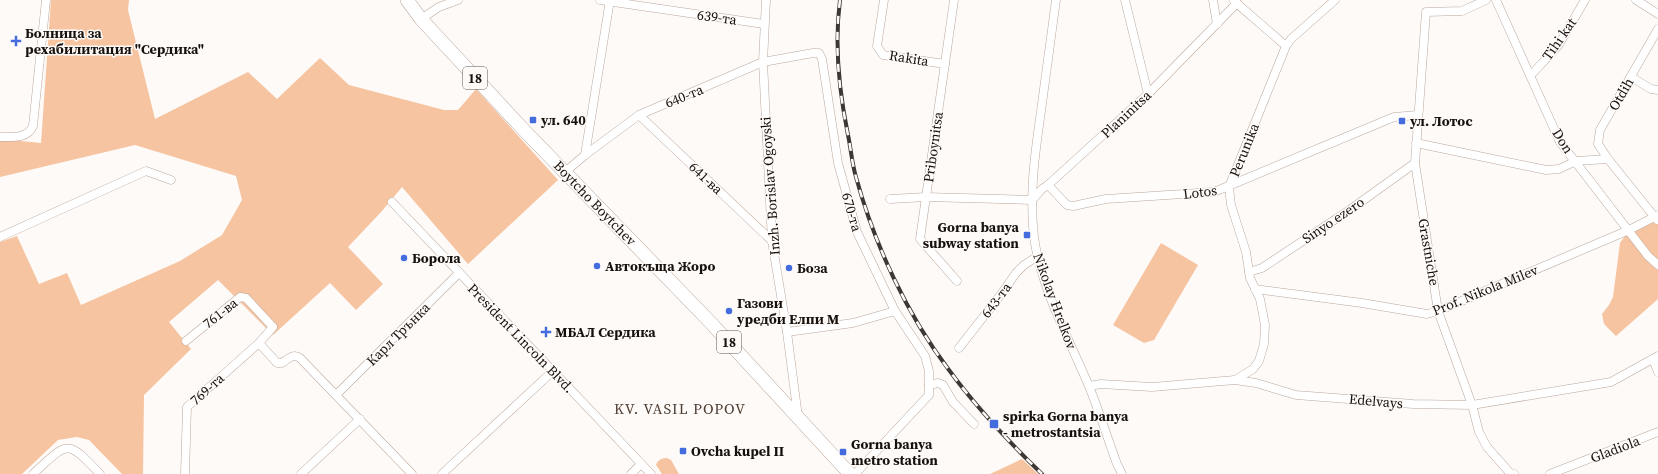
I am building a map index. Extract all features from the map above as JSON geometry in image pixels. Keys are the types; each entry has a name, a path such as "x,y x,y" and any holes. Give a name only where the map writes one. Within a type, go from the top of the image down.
{"highway":[{"name":"Boytcho Boytchev","path":"407,0 421,18 521,127 711,323 850,474"}],"street":[{"path":"0,137 16,137 28,134 31,131 35,117 46,0"},
{"path":"421,18 439,7 458,0"},
{"name":"639-та","path":"600,0 764,24"},
{"name":"Inzh. Borislav Ogoyski","path":"766,0 763,62 772,241 799,418"},
{"name":"Rakita","path":"884,0 877,46 883,55 945,64"},
{"name":"Priboynitsa","path":"954,0 920,239 957,281"},
{"name":"Nikolay Hrelkov","path":"1056,0 1033,166 1032,200 1034,238 1046,283 1063,329 1089,386 1122,474"},
{"path":"1125,0 1148,94"},
{"path":"1213,0 1217,24"},
{"name":"Perunika","path":"1235,380 1253,369 1262,357 1265,320 1260,299 1251,282 1246,252 1231,205 1229,187 1286,46 1291,39 1335,0"},
{"name":"Grastniche","path":"1486,0 1462,11 1426,12 1415,163 1438,311 1472,405 1479,432 1487,447 1511,474"},
{"name":"Don","path":"1496,0 1560,142 1648,256 1658,265"},
{"name":"Tihi kat","path":"1531,75 1558,46 1585,0"},
{"path":"1636,0 1658,14"},
{"path":"585,155 610,1"},
{"path":"1235,2 1286,46"},
{"name":"Planinitsa","path":"1032,200 1042,189 1148,94 1217,24 1235,2"},
{"name":"Otdih","path":"1608,159 1598,144 1600,130 1658,29"},
{"name":"640-та","path":"565,172 585,155 639,115 763,62 819,53"},
{"name":"670-та","path":"819,53 822,59 838,163 857,232 895,311 925,356 929,371 929,385"},
{"path":"1631,77 1651,89 1658,90"},
{"name":"641-ва","path":"639,115 772,241"},
{"name":"Lotos","path":"1048,185 1067,205 1073,206 1106,199 1220,191 1394,117 1418,115"},
{"path":"1416,143 1546,170 1559,169 1576,161 1608,159 1657,217"},
{"name":"Sinyo ezero","path":"1249,272 1262,268 1351,209 1415,163"},
{"path":"0,237 146,171 171,180"},
{"path":"890,199 926,198 1032,200"},
{"name":"President Lincoln Blvd.","path":"392,202 650,474"},
{"name":"Prof. Nikola Milev","path":"1255,289 1362,303 1427,314 1438,311 1657,217"},
{"name":"643-та","path":"959,348 1016,273 1024,265 1038,256"},
{"name":"Карл Трънка","path":"336,395 459,273"},
{"name":"761-ва","path":"186,341 240,297 246,298 272,325 271,330 259,343"},
{"path":"787,332 853,322 895,311"},
{"path":"259,343 277,363 282,363 293,356 300,358 360,418 412,474"},
{"name":"769-та","path":"185,474 187,406 259,343"},
{"path":"1656,358 1658,372"},
{"name":"Edelvays","path":"1089,386 1108,384 1152,387 1235,380 1256,383 1296,395 1413,404 1472,405 1611,382 1656,358"},
{"path":"442,474 553,371"},
{"path":"855,474 929,395 929,385 938,383 942,385 953,402 974,424"},
{"path":"301,474 360,418"},
{"name":"Gladiola","path":"1550,474 1562,472 1658,432"},
{"path":"33,474 60,450 68,448 76,450 82,454 100,474"},
{"path":"631,474 641,464"}],"shaded area":[{"path":"51,0 129,0 128,10 155,119 248,72 277,99 320,58 349,85 444,110 458,110 476,89 558,180 468,264 402,187 348,247 383,284 356,310 330,283 273,335 218,280 169,322 191,349 144,395 143,474 122,474 89,440 77,437 58,440 22,474 0,474 0,242 17,236 39,284 67,273 81,305 180,261 222,235 242,200 236,176 135,145 0,177 0,139 41,143"},
{"path":"1654,217 1658,221 1658,299 1616,336 1604,324 1602,314 1613,297 1620,243 1629,230"},
{"path":"1161,243 1198,265 1154,340 1144,343 1113,325"},
{"path":"663,458 671,460 679,474 662,474 656,465"},
{"path":"1022,459 1038,474 990,474"}],"railway":[{"path":"840,0 837,34 838,68 853,167 863,202 882,253 919,326 949,370 993,424 1042,474"}],"place":[{"name":"Болница за рехабилитация \"Сердика\"","path":"16,41"},
{"name":"ул. 640","path":"533,120"},
{"name":"ул. Лотос","path":"1402,121"},
{"name":"Gorna banya subway station","path":"1027,235"},
{"name":"Борола","path":"404,258"},
{"name":"Автокъща Жоро","path":"597,266"},
{"name":"Боза","path":"789,268"},
{"name":"Газови уредби Елпи М","path":"729,311"},
{"name":"МБАЛ Сердика","path":"546,332"},
{"name":"spirka Gorna banya - metrostantsia","path":"994,424"},
{"name":"Ovcha kupel II","path":"683,451"},
{"name":"Gorna banya metro station","path":"843,452"}],"district":[{"name":"KV. VASIL POPOV","path":"680,408"}]}
